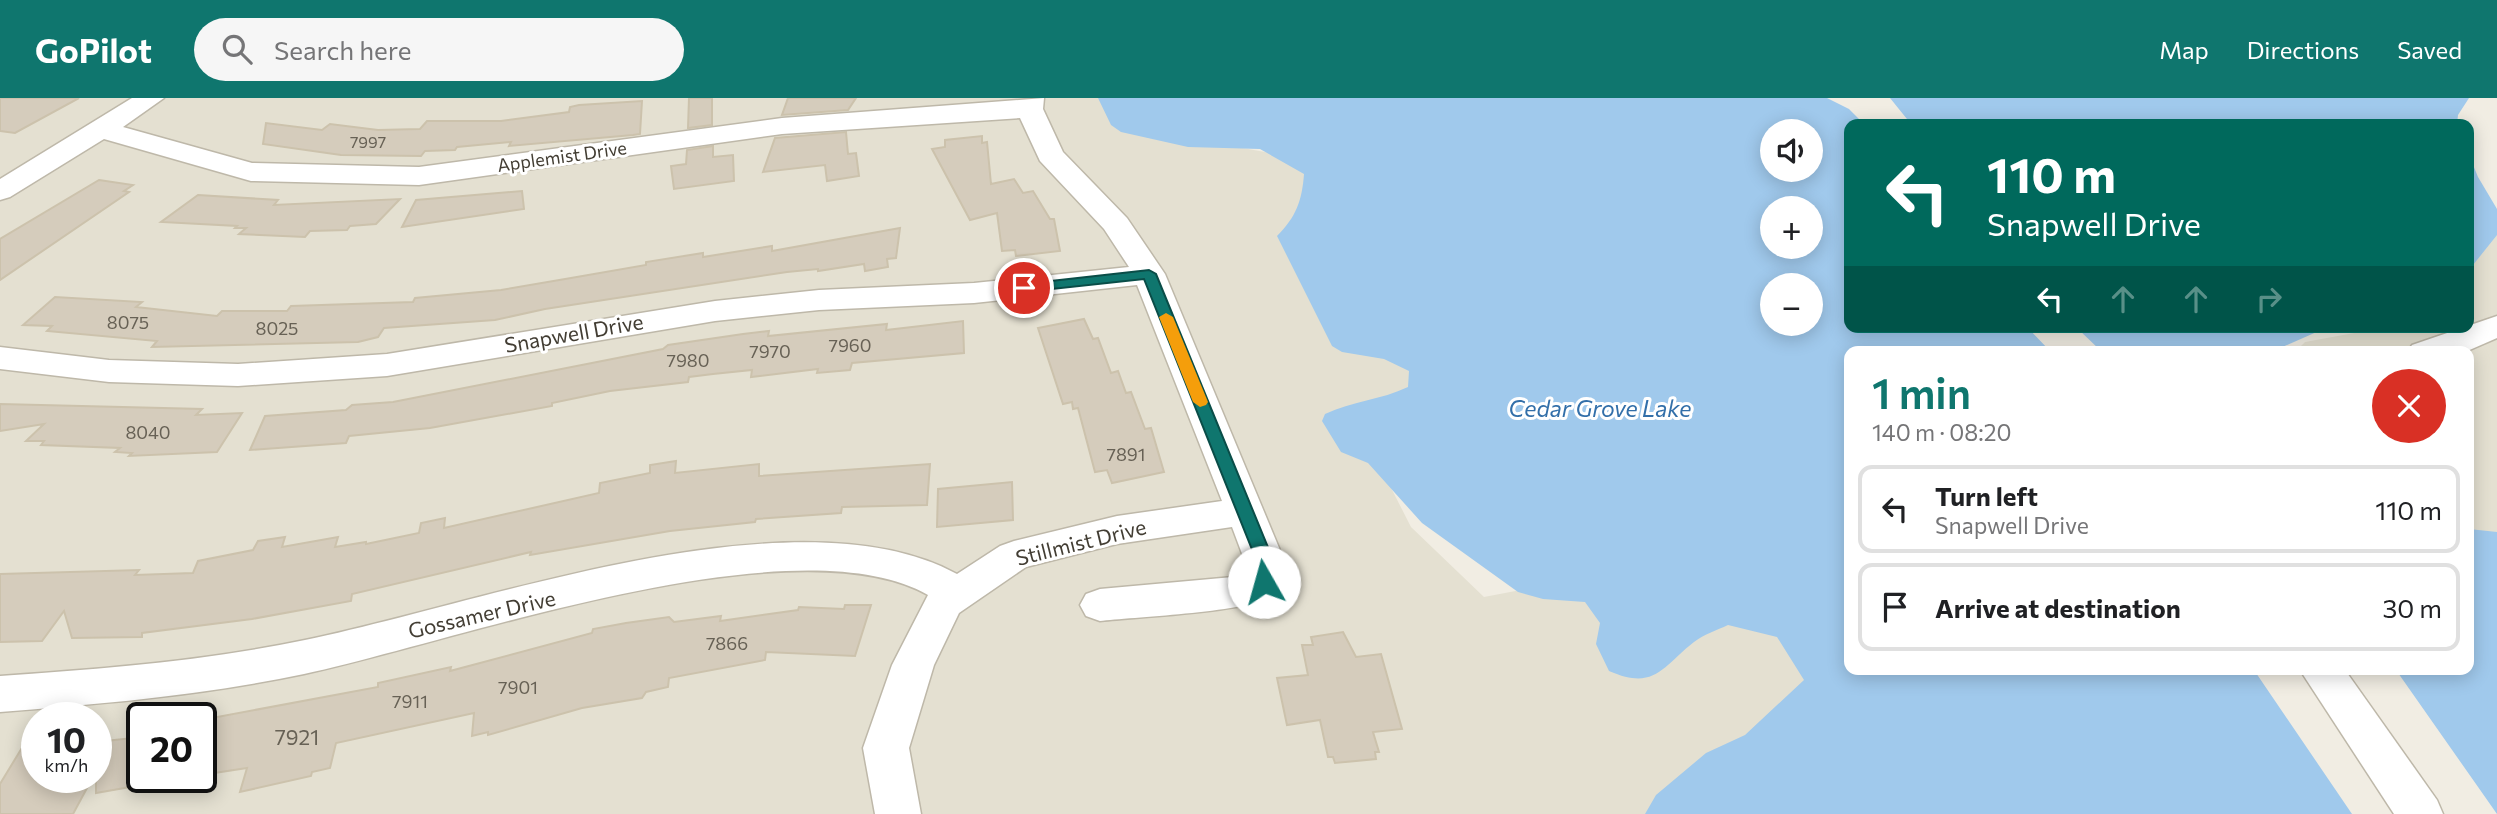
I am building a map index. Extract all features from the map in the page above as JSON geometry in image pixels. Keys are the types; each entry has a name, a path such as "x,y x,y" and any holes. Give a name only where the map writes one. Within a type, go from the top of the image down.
{"street":[{"path":"0,191 151,98"},
{"path":"1031,103 1050,155 1116,224 1149,274 1267,567 1264,582 1253,590 1100,605"},
{"name":"Applemist Drive","path":"99,129 251,172 323,176 419,176 782,126 1031,103"},
{"name":"Snapwell Drive","path":"0,358 109,371 238,376 387,365 715,311 819,300 974,293 1149,274"},
{"path":"2447,346 2497,326"},
{"name":"Stillmist Drive","path":"898,814 886,748 913,665 944,603 1014,556 1117,530 1244,512"},
{"name":"Gossamer Drive","path":"0,694 93,688 304,657 648,575 779,556 862,558 931,576 958,594"},
{"path":"2324,675 2420,814"}],"shaded area":[{"path":"0,98 1136,98 1153,132 1282,155 1332,185 1459,395 1362,431 1411,527 1484,597 1593,576 1799,604 1844,667 1844,675 1850,675 1864,695 1730,814 0,814"},
{"path":"2497,227 2497,541 2474,540 2474,346 2301,346 2305,342 2354,333 2474,333 2474,228"}],"water":[{"name":"Cedar Grove Lake","path":"1098,98 1827,98 1849,109 1859,119 1844,119 1844,333 2033,333 2045,346 1844,346 1844,675 2257,675 2352,814 1645,814 1656,795 1706,753 1745,735 1804,680 1777,637 1728,625 1698,639 1657,673 1648,677 1625,677 1609,671 1596,644 1600,623 1585,602 1543,599 1518,592 1422,523 1368,463 1341,452 1322,421 1325,414 1408,387 1409,371 1384,359 1342,352 1332,346 1277,236 1297,208 1304,174 1260,149 1188,147 1121,132 1111,125"},
{"path":"1890,98 2469,98 2458,119 1907,119"},
{"path":"2474,167 2497,209 2497,235 2474,264"},
{"path":"2082,333 2314,333 2285,346 2096,346"},
{"path":"2474,530 2497,532 2497,814 2400,675 2474,675"}],"building":[{"path":"0,98 79,98 15,133 0,131"},
{"path":"689,98 712,98 712,125 688,128"},
{"path":"788,98 856,98 848,110 782,115"},
{"path":"642,101 640,134 633,135 509,146 511,142 457,147 455,150 425,151 421,156 341,155 263,144 266,123 322,130 330,124 378,130 420,129 427,121 501,121 569,112 570,107 579,105"},
{"path":"846,132 848,154 856,153 859,176 827,181 825,165 763,172 775,138"},
{"path":"982,136 982,143 987,142 991,184 1014,179 1023,193 1033,191 1050,219 1054,219 1060,251 1016,256 1015,250 1002,251 997,213 970,220 932,149 945,147 945,140"},
{"path":"713,146 713,157 733,155 734,181 674,189 671,166 686,164 687,150"},
{"path":"99,180 133,185 124,191 129,192 0,280 0,239"},
{"path":"522,191 524,209 402,227 416,200"},
{"path":"198,195 278,200 274,205 400,199 376,224 350,226 347,230 310,231 305,237 239,234 246,228 235,228 237,226 161,222"},
{"path":"900,228 896,258 887,259 888,267 865,271 864,264 818,271 787,272 545,309 495,320 384,328 378,337 358,342 152,347 157,341 47,331 52,326 23,325 55,297 142,302 136,307 217,316 222,311 287,311 291,306 413,302 415,298 501,290 703,253 703,257 772,246 772,251"},
{"path":"1084,319 1093,339 1098,338 1111,373 1118,371 1126,393 1131,392 1145,429 1151,428 1164,472 1112,483 1107,470 1095,472 1078,408 1073,409 1072,402 1063,404 1038,328"},
{"path":"963,321 964,353 852,363 850,370 817,373 818,369 751,377 752,370 689,377 688,382 610,391 552,403 552,406 430,428 349,436 346,443 250,450 265,416 346,410 352,405 393,402 663,349 668,345 743,334 769,331 768,336 887,324 886,330"},
{"path":"0,404 202,409 196,415 242,413 217,452 129,456 132,453 115,452 120,448 41,445 44,441 26,441 44,424 0,431"},
{"path":"676,461 675,473 759,464 759,476 930,464 927,505 842,507 841,513 756,519 755,522 670,531 530,555 531,552 352,594 351,601 252,619 142,633 142,637 72,638 64,611 42,641 0,642 0,574 139,570 135,575 193,573 198,561 253,550 258,541 285,537 282,547 338,537 335,547 366,544 419,533 421,523 445,518 444,528 599,493 600,483 650,473 650,465"},
{"path":"1012,482 1013,520 937,527 938,489"},
{"path":"845,605 871,605 855,656 766,652 765,660 669,678 668,687 646,692 642,698 582,708 488,735 488,732 472,736 474,713 336,743 330,768 312,772 311,776 240,792 247,768 217,773 217,717 378,687 378,683 451,667 450,671 592,633 593,629 626,623 669,617 674,622 721,616 720,621 798,610 799,607 844,609"},
{"path":"1343,632 1356,657 1381,654 1402,729 1373,732 1379,752 1375,752 1376,759 1335,763 1333,757 1328,757 1320,720 1287,725 1277,678 1308,675 1302,645 1313,645 1311,637"},
{"path":"126,739 126,788 112,790 112,740"},
{"path":"21,749 21,793 84,793 73,814 0,814 0,784"}],"slow traffic":[{"path":"1166,317 1200,402"}],"route":[{"path":"1024,288 1149,274 1267,567 1264,582"}]}
